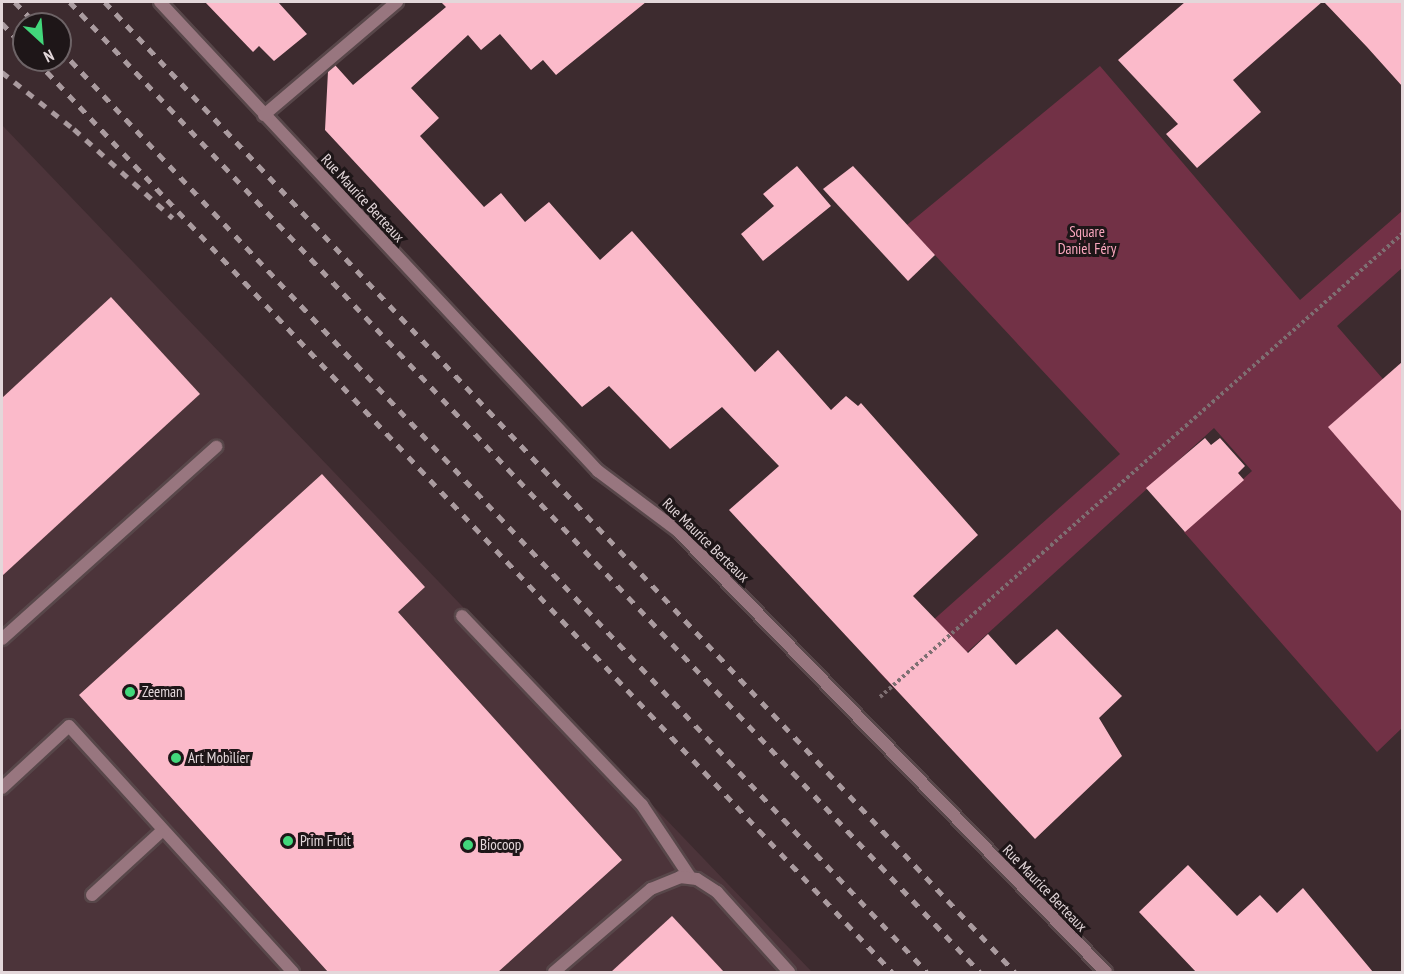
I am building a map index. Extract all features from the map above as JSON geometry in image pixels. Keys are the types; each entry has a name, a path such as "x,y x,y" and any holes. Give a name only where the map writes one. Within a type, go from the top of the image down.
{"street":[{"name":"Rue Maurice Berteaux","path":"160,2 598,471 662,516 1106,972"},
{"path":"264,115 397,2"},
{"path":"2,639 216,447"},
{"path":"462,616 642,805 690,877 717,892 789,972"},
{"path":"2,788 69,726 293,972"},
{"path":"92,895 164,830"},
{"path":"554,972 651,889 671,879 690,877"}],"path":[{"path":"860,717 1402,234"}],"shaded area":[{"path":"2,125 812,972 2,972"}],"green space":[{"name":"Square Daniel Féry","path":"1100,66 1300,300 1402,211 1402,268 1337,326 1402,401 1402,728 1377,752 1184,532 1252,471 1214,428 910,704 877,670 1120,454 907,225"}],"building":[{"path":"205,2 278,2 307,34 274,61 259,46 253,52"},
{"path":"441,2 646,2 556,75 543,60 531,70 500,34 481,50 468,35 411,88 439,118 420,136 484,207 501,193 525,222 549,202 600,260 632,231 755,372 778,350 831,410 846,396 858,406 861,403 978,535 913,596 968,653 988,634 1016,665 1057,629 1122,696 1099,718 1122,756 1035,839 729,510 779,466 722,407 670,449 609,386 582,407 325,130 328,71 335,65 353,85 446,7"},
{"path":"1185,2 1322,2 1233,80 1261,112 1197,168 1166,134 1178,124 1118,60"},
{"path":"1324,2 1402,2 1402,86 1367,47"},
{"path":"797,166 831,206 763,261 741,234 774,206 763,194"},
{"path":"853,166 935,255 908,281 823,189"},
{"path":"111,297 200,394 2,576 2,398"},
{"path":"1402,362 1402,512 1328,427"},
{"path":"1205,438 1211,445 1220,438 1245,466 1238,473 1244,480 1185,532 1146,488"},
{"path":"322,474 425,587 398,612 622,860 498,972 328,972 79,695"},
{"path":"1188,865 1237,916 1260,895 1277,913 1303,888 1373,972 1196,972 1139,912"},
{"path":"672,916 724,972 611,972"}],"railway":[{"path":"15,2 25,12"},
{"path":"70,2 980,972"},
{"path":"105,2 1015,972"},
{"path":"2,23 12,34"},
{"path":"72,62 927,972"},
{"path":"2,72 74,129 173,218"},
{"path":"47,72 892,972"}],"place":[{"name":"Zeeman","path":"130,692"},
{"name":"Art Mobilier","path":"176,758"},
{"name":"Prim Fruit","path":"288,841"},
{"name":"Biocoop","path":"468,845"}]}
